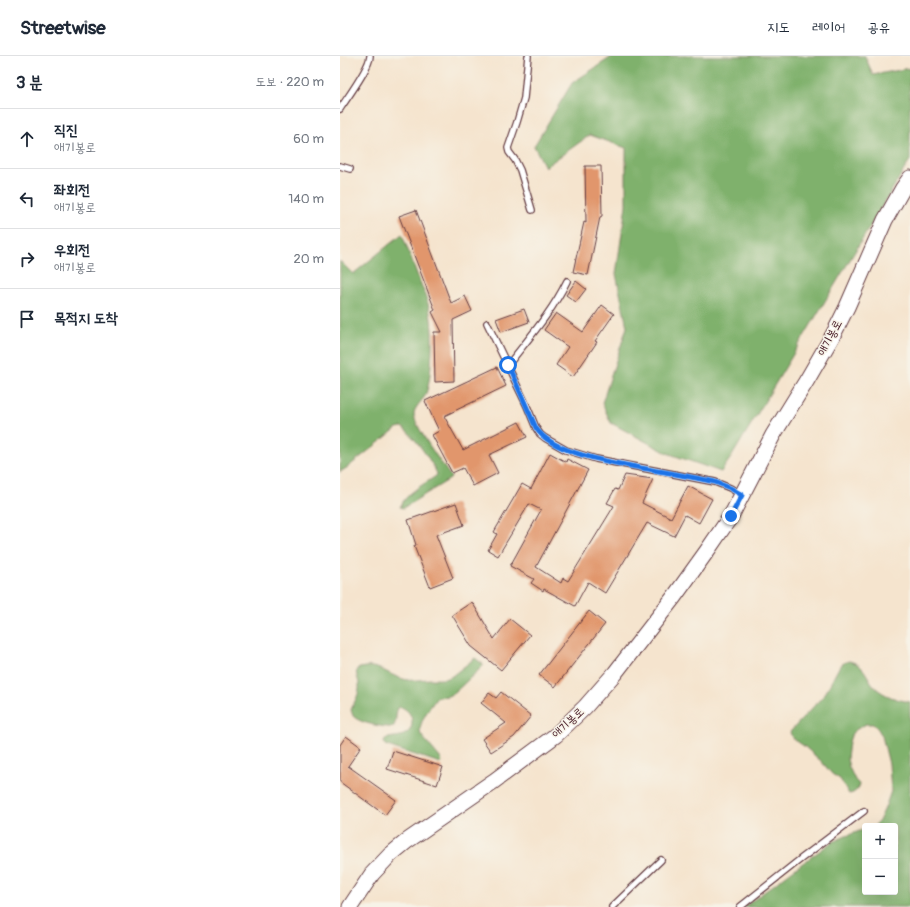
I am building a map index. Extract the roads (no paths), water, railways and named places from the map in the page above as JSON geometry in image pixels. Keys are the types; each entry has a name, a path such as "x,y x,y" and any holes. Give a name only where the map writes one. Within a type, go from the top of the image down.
{"main road":[{"name":"애기봉로","path":"350,907 372,874 390,855 407,841 494,781 556,735 585,707 615,673 674,597 727,522 773,435 833,335 885,220 910,178"}],"lane":[{"path":"340,109 364,71 370,60 370,56"},
{"path":"528,56 524,98 518,122 508,148 520,170 532,210"},
{"path":"340,166 350,169"},
{"path":"508,365 552,308 567,281"},
{"path":"488,322 536,428 545,438 566,450 596,459 715,482 742,495"},
{"path":"740,907 864,811"},
{"path":"612,907 661,860"}]}
